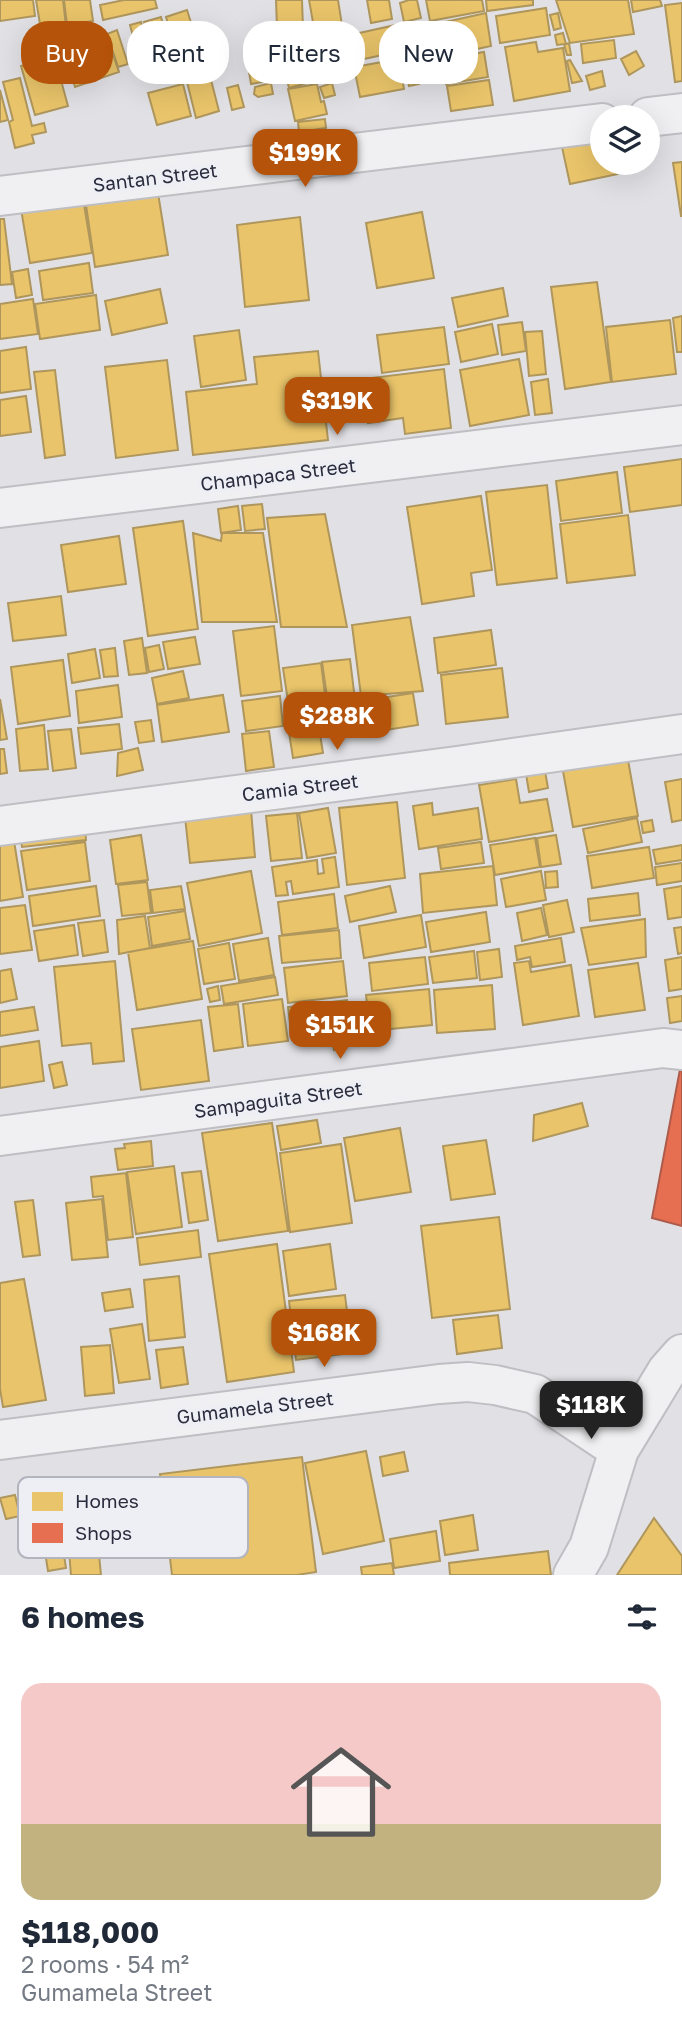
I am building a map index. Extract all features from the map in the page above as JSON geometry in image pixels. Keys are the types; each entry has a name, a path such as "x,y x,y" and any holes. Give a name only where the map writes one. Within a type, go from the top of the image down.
{"street":[{"path":"660,116 682,113"},
{"name":"Santan Street","path":"0,196 590,124"},
{"name":"Champaca Street","path":"0,508 682,425"},
{"name":"Camia Street","path":"0,826 682,734"},
{"name":"Sampaguita Street","path":"0,1136 663,1048 682,1050"},
{"path":"573,1575 589,1547 619,1450 667,1371 682,1354"},
{"name":"Gumamela Street","path":"0,1440 468,1382 535,1394 619,1450"}],"building: Homes":[{"path":"0,0 33,0 35,16 0,21"},
{"path":"36,0 63,0 65,21 40,21"},
{"path":"64,0 90,0 93,21 67,21"},
{"path":"124,0 155,0 157,8 103,20 100,5"},
{"path":"276,0 302,0 303,21 277,21"},
{"path":"309,0 338,0 341,21 313,21"},
{"path":"367,0 389,0 392,19 371,23"},
{"path":"417,0 421,18 404,21 400,3"},
{"path":"426,0 482,0 484,11 430,21"},
{"path":"486,0 533,0 533,5 487,11"},
{"path":"556,0 628,0 634,34 570,43"},
{"path":"631,0 660,0 662,6 633,12"},
{"path":"682,3 682,81 675,82 665,5"},
{"path":"546,8 550,35 500,43 496,16"},
{"path":"187,10 190,21 167,21 166,17"},
{"path":"486,13 491,46 478,49 478,21 450,21"},
{"path":"558,13 561,28 554,30 550,15"},
{"path":"379,29 379,56 365,59 365,32"},
{"path":"117,30 127,61 127,64 118,67 113,52 113,32"},
{"path":"563,33 566,44 569,43 571,55 567,55 564,44 557,45 555,35"},
{"path":"614,40 616,58 583,63 581,44"},
{"path":"536,42 538,52 563,48 570,91 514,101 505,47"},
{"path":"636,51 644,66 629,75 621,59"},
{"path":"484,52 488,77 478,79 478,53"},
{"path":"113,54 119,72 113,74"},
{"path":"570,60 582,81 572,83 567,61"},
{"path":"379,63 379,84 403,84 404,89 360,97 357,84 365,84 365,65"},
{"path":"602,71 605,86 590,90 586,76"},
{"path":"20,78 32,126 44,123 46,132 32,135 34,143 15,148 9,122 13,120 3,82"},
{"path":"489,80 493,105 451,111 447,86 478,84 478,82"},
{"path":"26,84 62,84 68,106 35,115"},
{"path":"183,84 191,116 157,125 148,93"},
{"path":"188,84 212,84 219,111 196,118"},
{"path":"271,84 273,94 258,97 254,94 255,87"},
{"path":"317,84 327,114 295,121 288,89"},
{"path":"332,84 335,95 324,98 320,87"},
{"path":"238,85 244,107 232,110 227,88"},
{"path":"0,90 8,120 0,122"},
{"path":"325,119 326,128 299,132 298,122"},
{"path":"590,141 590,175 613,175 570,184 562,147"},
{"path":"682,162 682,216 681,216 673,163"},
{"path":"82,192 92,253 30,263 20,203"},
{"path":"158,193 168,255 95,267 86,205"},
{"path":"422,212 434,278 377,288 366,223"},
{"path":"300,217 309,300 245,307 237,225"},
{"path":"0,219 4,219 12,284 0,285"},
{"path":"89,263 93,293 43,300 39,271"},
{"path":"28,269 32,295 16,298 12,272"},
{"path":"597,282 611,382 565,389 551,287"},
{"path":"503,288 508,316 458,327 452,298"},
{"path":"160,289 167,323 112,335 105,301"},
{"path":"96,295 100,330 40,339 35,304"},
{"path":"33,299 38,334 0,339 0,304"},
{"path":"682,316 682,352 677,352 673,318"},
{"path":"670,320 676,374 612,382 606,327"},
{"path":"522,322 526,351 502,355 498,325"},
{"path":"492,324 498,354 461,362 455,332"},
{"path":"444,327 449,364 382,373 377,335"},
{"path":"239,330 246,380 201,387 194,336"},
{"path":"542,331 546,374 529,376 525,332"},
{"path":"26,347 31,389 0,393 0,351"},
{"path":"318,351 328,440 193,455 186,392 257,384 254,357"},
{"path":"519,359 529,415 470,426 460,370"},
{"path":"167,360 178,450 116,458 105,367"},
{"path":"444,369 451,428 405,434 403,418 368,423 363,379"},
{"path":"55,370 65,455 45,458 34,372"},
{"path":"548,379 552,413 535,415 531,382"},
{"path":"26,396 31,432 0,436 0,400"},
{"path":"682,459 682,505 630,512 624,467"},
{"path":"617,472 622,513 561,521 556,481"},
{"path":"547,485 557,578 497,585 486,492"},
{"path":"481,496 492,570 471,573 474,596 422,604 407,507"},
{"path":"262,504 265,529 245,531 242,506"},
{"path":"238,506 241,530 221,533 218,509"},
{"path":"325,514 347,627 281,627 267,518"},
{"path":"628,515 635,575 567,583 560,524"},
{"path":"183,521 198,629 148,636 133,528"},
{"path":"193,533 221,541 222,533 263,533 277,622 202,622"},
{"path":"119,536 126,584 68,592 61,545"},
{"path":"61,596 66,635 13,641 8,603"},
{"path":"410,617 423,691 361,696 352,625"},
{"path":"274,626 282,691 241,696 233,631"},
{"path":"491,630 496,665 438,673 434,638"},
{"path":"195,637 200,664 168,669 163,642"},
{"path":"142,638 147,673 129,675 124,641"},
{"path":"159,645 164,669 149,672 145,648"},
{"path":"115,648 118,676 104,677 100,650"},
{"path":"95,649 100,678 72,683 68,654"},
{"path":"350,659 356,708 329,711 322,662"},
{"path":"63,660 70,716 18,724 11,667"},
{"path":"321,663 327,711 290,715 283,668"},
{"path":"502,668 508,717 446,724 441,675"},
{"path":"183,671 189,698 157,704 152,678"},
{"path":"118,685 122,717 79,723 76,691"},
{"path":"413,693 418,725 366,733 362,701"},
{"path":"223,695 229,732 162,742 157,705"},
{"path":"280,696 283,726 246,731 242,701"},
{"path":"0,699 7,739 0,740"},
{"path":"317,715 323,753 293,758 287,720"},
{"path":"151,720 154,741 139,743 135,722"},
{"path":"119,724 122,749 81,754 78,728"},
{"path":"44,725 48,769 20,771 16,729"},
{"path":"71,729 76,768 53,771 48,731"},
{"path":"269,731 274,767 246,771 242,734"},
{"path":"138,748 143,770 117,776 118,753"},
{"path":"0,749 4,749 7,773 0,774"},
{"path":"628,760 638,816 573,827 563,771"},
{"path":"545,771 548,788 529,792 526,774"},
{"path":"516,779 520,803 547,799 553,831 489,842 479,785"},
{"path":"682,779 682,820 672,822 665,782"},
{"path":"397,802 405,878 347,885 339,808"},
{"path":"432,803 433,815 478,808 482,839 419,849 413,806"},
{"path":"328,808 336,853 307,858 299,813"},
{"path":"251,810 255,857 190,863 185,817"},
{"path":"297,813 302,858 271,861 266,816"},
{"path":"637,818 642,842 588,853 583,829"},
{"path":"652,820 654,831 643,833 641,822"},
{"path":"85,827 86,840 22,847 20,834"},
{"path":"141,835 148,880 116,884 110,840"},
{"path":"556,835 561,864 541,867 537,838"},
{"path":"535,838 540,867 495,875 490,845"},
{"path":"14,841 23,897 0,901 0,844"},
{"path":"85,842 90,881 27,890 21,851"},
{"path":"481,842 484,863 441,869 438,848"},
{"path":"682,845 682,860 656,864 653,850"},
{"path":"649,847 654,878 592,888 587,856"},
{"path":"335,857 339,887 293,894 291,881 286,882 288,895 276,896 272,867 317,860 318,874 324,873 322,859"},
{"path":"682,863 682,881 657,885 655,867"},
{"path":"493,866 497,905 423,913 420,874"},
{"path":"251,871 262,933 199,946 187,883"},
{"path":"541,871 546,900 506,907 501,879"},
{"path":"557,871 558,887 546,888 545,872"},
{"path":"147,882 151,913 122,916 118,885"},
{"path":"96,886 100,916 33,926 29,896"},
{"path":"181,886 185,909 153,913 150,890"},
{"path":"390,886 396,912 350,922 345,896"},
{"path":"682,886 682,917 668,919 664,889"},
{"path":"638,893 640,915 590,921 588,899"},
{"path":"334,894 338,928 282,935 278,902"},
{"path":"567,900 574,932 549,937 543,905"},
{"path":"25,905 32,950 0,954 0,908"},
{"path":"541,908 547,935 522,941 517,913"},
{"path":"185,911 190,939 152,946 148,917"},
{"path":"486,912 490,942 431,952 426,922"},
{"path":"421,915 426,947 364,958 359,926"},
{"path":"145,916 150,948 119,954 117,920"},
{"path":"645,919 646,957 589,965 581,928"},
{"path":"104,920 108,952 83,956 78,923"},
{"path":"74,925 78,955 39,961 34,931"},
{"path":"682,927 682,953 678,954 674,928"},
{"path":"339,930 341,958 282,963 279,936"},
{"path":"268,938 274,975 239,981 233,944"},
{"path":"561,938 565,962 532,967 530,957 517,960 515,946"},
{"path":"193,941 202,999 137,1010 128,952"},
{"path":"229,943 235,979 204,984 198,949"},
{"path":"499,949 502,977 480,980 477,952"},
{"path":"474,951 477,978 433,983 429,957"},
{"path":"425,957 428,984 372,991 369,963"},
{"path":"682,957 682,989 669,991 665,960"},
{"path":"115,961 124,1061 93,1064 91,1043 62,1046 54,967"},
{"path":"343,961 347,996 288,1003 284,968"},
{"path":"529,961 531,972 571,965 579,1016 523,1025 514,963"},
{"path":"638,963 645,1010 595,1017 588,970"},
{"path":"11,969 17,999 0,1003 0,971"},
{"path":"275,977 278,995 224,1004 221,986"},
{"path":"492,985 495,1029 437,1033 434,990"},
{"path":"218,986 220,1000 210,1002 207,989"},
{"path":"429,989 432,1025 370,1031 366,995"},
{"path":"682,996 682,1021 670,1023 667,998"},
{"path":"282,999 288,1041 248,1046 243,1004"},
{"path":"347,1000 351,1033 292,1040 288,1007"},
{"path":"238,1004 243,1047 214,1051 208,1007"},
{"path":"34,1007 38,1030 0,1036 0,1012"},
{"path":"201,1020 209,1081 141,1090 132,1029"},
{"path":"344,1037 346,1047 334,1050 332,1039"},
{"path":"39,1041 44,1081 0,1088 0,1047"},
{"path":"62,1062 67,1085 54,1088 49,1065"},
{"path":"582,1103 588,1126 533,1141 534,1115"},
{"path":"317,1120 321,1143 281,1150 277,1126"},
{"path":"272,1123 288,1231 218,1241 202,1133"},
{"path":"400,1128 411,1192 355,1201 344,1138"},
{"path":"486,1140 495,1194 451,1200 443,1146"},
{"path":"151,1141 153,1166 118,1170 115,1149 125,1148 124,1144"},
{"path":"341,1144 352,1223 290,1232 280,1153"},
{"path":"174,1166 182,1227 136,1234 127,1172"},
{"path":"201,1171 208,1220 189,1223 182,1173"},
{"path":"126,1173 133,1237 108,1240 103,1196 93,1197 91,1177"},
{"path":"102,1199 108,1257 72,1260 66,1203"},
{"path":"33,1200 40,1255 23,1257 15,1202"},
{"path":"499,1217 510,1309 432,1318 421,1226"},
{"path":"198,1230 201,1257 140,1265 137,1238"},
{"path":"277,1244 294,1372 227,1382 209,1254"},
{"path":"330,1244 336,1289 289,1296 283,1251"},
{"path":"179,1276 185,1337 149,1341 144,1280"},
{"path":"24,1279 46,1400 3,1407 0,1389 0,1283"},
{"path":"130,1289 133,1307 105,1311 102,1293"},
{"path":"345,1295 352,1353 296,1360 289,1301"},
{"path":"498,1315 502,1348 457,1354 453,1320"},
{"path":"142,1324 150,1379 119,1383 110,1329"},
{"path":"110,1345 114,1393 85,1396 81,1347"},
{"path":"183,1347 188,1384 161,1388 156,1350"},
{"path":"366,1451 384,1541 323,1554 305,1463"},
{"path":"404,1452 408,1471 383,1476 380,1457"},
{"path":"302,1457 316,1572 297,1575 172,1575 170,1558 248,1558 248,1477 160,1477 160,1474"},
{"path":"15,1495 18,1516 6,1519 0,1498"},
{"path":"473,1515 478,1550 445,1555 440,1521"},
{"path":"654,1518 682,1556 682,1575 617,1575"},
{"path":"436,1531 440,1561 394,1568 390,1539"},
{"path":"548,1551 551,1575 450,1575 449,1563"},
{"path":"46,1558 64,1558 66,1568 48,1571"},
{"path":"70,1558 99,1558 101,1575 71,1575"},
{"path":"392,1563 394,1575 362,1575 361,1567"}],"building: Shops":[{"path":"682,1064 682,1226 652,1218"}]}
